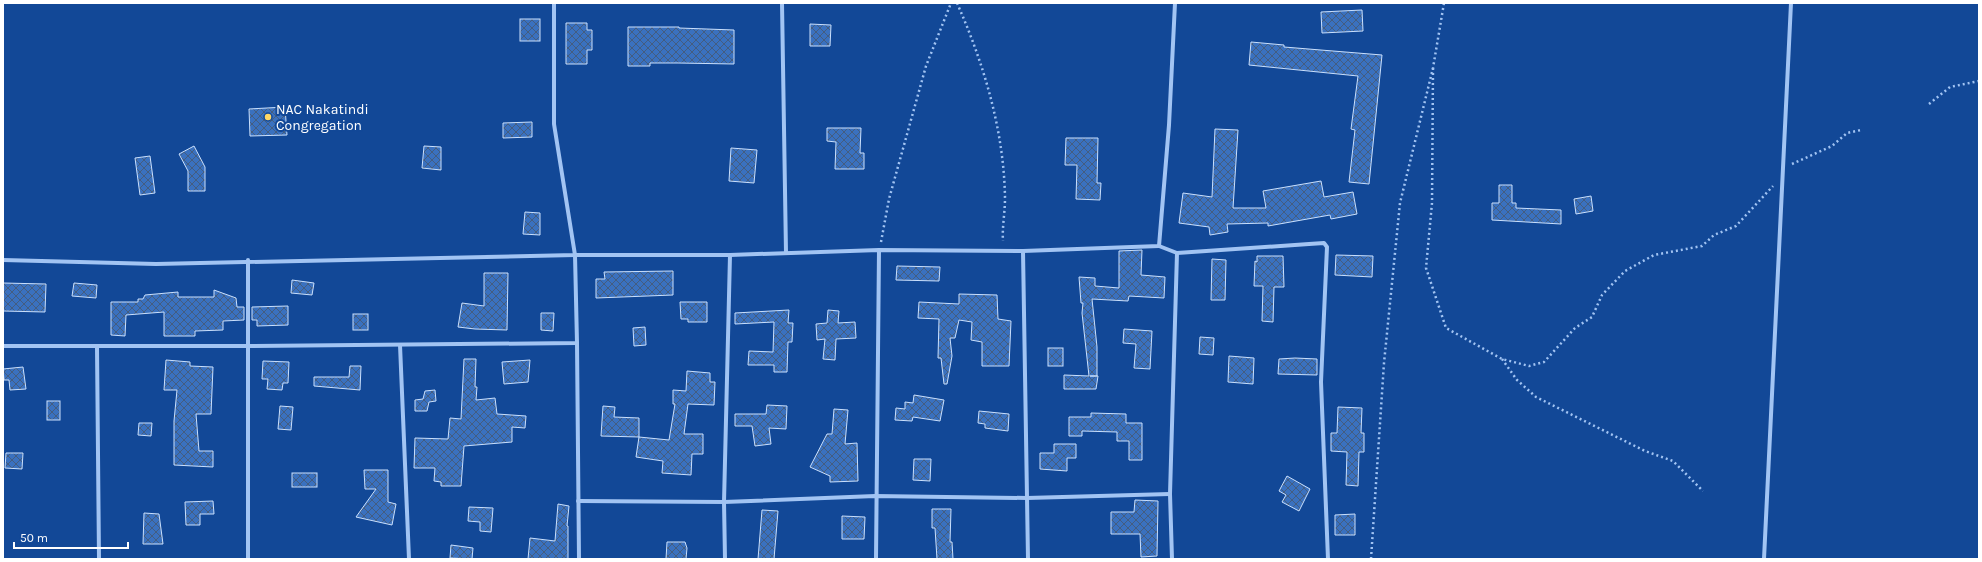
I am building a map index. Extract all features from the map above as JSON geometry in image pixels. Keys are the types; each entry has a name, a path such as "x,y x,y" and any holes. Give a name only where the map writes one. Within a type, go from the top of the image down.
{"street":[{"path":"554,3 554,124 575,255 579,559"},
{"path":"782,3 786,253"},
{"path":"1159,246 1169,125 1175,3"},
{"path":"1764,559 1792,3"},
{"path":"3,260 156,264 248,260 575,255 730,255 879,250 1003,249 1023,251 1159,246 1178,253 1324,243 1327,247 1321,382 1328,559"},
{"path":"876,559 875,496 879,250"},
{"path":"1023,251 1028,559"},
{"path":"1172,559 1170,494 1178,253"},
{"path":"725,559 724,502 730,255"},
{"path":"248,260 248,559"},
{"path":"3,346 97,347 577,343"},
{"path":"400,345 409,559"},
{"path":"97,347 99,559"},
{"path":"578,501 724,502 875,496 1027,498 1170,494"}],"path":[{"path":"879,250 889,199 926,66 951,3"},
{"path":"957,3 978,53 998,131 1005,200 1002,225 1003,249"},
{"path":"1371,559 1384,363 1400,203 1433,68 1444,3"},
{"path":"1433,68 1432,203 1426,268 1446,328 1502,359 1529,366 1544,362 1575,328 1592,317 1602,295 1625,271 1654,255 1702,246 1714,235 1736,226 1793,163 1832,146 1847,133 1860,130"},
{"path":"1929,104 1950,87 1979,81"},
{"path":"1502,359 1517,380 1536,397 1645,451 1673,461 1703,491"}],"building":[{"path":"1362,10 1363,31 1322,33 1321,12"},
{"path":"520,19 540,19 540,41 520,41"},
{"path":"566,23 587,23 587,30 592,30 592,50 587,50 587,64 566,64"},
{"path":"810,24 831,25 830,46 810,46"},
{"path":"628,27 679,27 734,30 734,64 650,63 650,66 628,66"},
{"path":"1251,42 1284,45 1284,47 1382,55 1369,184 1349,182 1355,130 1351,129 1358,76 1249,65"},
{"name":"NAC Nakatindi Congregation","path":"285,107 287,135 250,136 249,109"},
{"path":"532,122 532,137 503,138 503,123"},
{"path":"827,128 861,128 860,153 864,153 864,169 835,169 836,142 827,141"},
{"path":"1215,129 1238,130 1233,208 1266,208 1263,191 1321,181 1324,197 1353,192 1357,214 1331,219 1330,215 1268,226 1268,223 1227,224 1228,232 1210,235 1209,227 1179,223 1183,193 1212,197"},
{"path":"1066,138 1098,138 1097,183 1101,183 1100,200 1076,199 1077,165 1065,165"},
{"path":"194,146 205,167 205,191 188,191 188,171 179,154"},
{"path":"424,146 441,147 441,170 422,168"},
{"path":"731,148 757,150 754,183 729,181"},
{"path":"150,156 155,193 140,195 135,158"},
{"path":"1499,185 1512,185 1512,203 1516,203 1516,208 1561,210 1561,224 1492,220 1492,203 1499,203"},
{"path":"1591,196 1593,211 1576,214 1574,199"},
{"path":"525,212 540,213 540,235 523,234"},
{"path":"1142,250 1141,275 1165,277 1164,298 1129,296 1128,301 1092,299 1097,347 1096,389 1064,389 1064,375 1089,376 1082,313 1083,303 1081,303 1079,277 1095,278 1095,286 1119,288 1119,251"},
{"path":"1336,255 1373,256 1372,277 1335,275"},
{"path":"1257,256 1283,256 1284,287 1274,287 1273,322 1262,321 1263,286 1254,286 1255,261 1257,262"},
{"path":"1212,259 1226,260 1225,300 1211,300"},
{"path":"897,266 940,267 939,281 896,280"},
{"path":"673,271 673,295 596,298 596,279 605,279 604,272"},
{"path":"484,273 508,273 507,330 458,327 462,303 484,306"},
{"path":"292,280 314,283 312,295 291,293"},
{"path":"3,283 46,284 45,312 3,311"},
{"path":"74,283 97,285 96,298 72,296"},
{"path":"214,290 236,298 237,307 244,307 244,320 223,321 223,330 195,331 195,336 164,336 164,312 126,315 125,336 111,335 111,302 138,302 138,299 143,299 145,295 178,292 178,297 214,297"},
{"path":"959,294 997,295 998,319 1011,321 1009,366 982,366 982,342 971,340 972,322 959,320 955,338 950,338 952,356 947,384 944,384 941,358 938,358 939,319 918,318 919,302 959,304"},
{"path":"680,302 707,302 707,322 688,322 688,319 681,319"},
{"path":"288,306 288,325 257,326 257,320 252,320 252,307"},
{"path":"789,310 788,323 793,323 792,342 788,342 787,372 774,372 774,365 748,365 749,351 773,352 774,322 735,324 735,313"},
{"path":"828,310 839,311 838,323 855,322 856,338 836,339 835,360 823,359 825,339 817,340 816,324 827,323"},
{"path":"541,313 554,313 553,331 541,330"},
{"path":"353,314 368,314 368,330 353,330"},
{"path":"645,327 646,345 634,346 633,328"},
{"path":"1124,329 1152,331 1150,369 1134,368 1136,344 1123,343"},
{"path":"1200,337 1214,338 1213,355 1199,354"},
{"path":"1048,348 1063,348 1063,366 1048,366"},
{"path":"1229,356 1254,358 1253,384 1228,382"},
{"path":"464,359 476,359 476,400 495,398 497,414 526,416 525,428 512,427 512,442 464,446 461,486 441,486 441,482 434,481 435,468 414,468 415,438 448,439 450,418 461,419"},
{"path":"1279,359 1317,359 1317,375 1278,374"},
{"path":"166,360 190,362 190,366 213,367 211,414 196,414 199,451 213,451 213,467 174,465 174,421 177,390 164,390"},
{"path":"530,360 528,382 504,384 502,362"},
{"path":"263,361 289,362 288,383 283,383 282,390 267,389 268,379 262,379"},
{"path":"350,366 361,366 360,390 314,386 314,377 349,377"},
{"path":"23,367 26,389 10,390 9,380 4,380 3,369"},
{"path":"687,371 710,373 710,382 715,382 714,405 688,404 684,434 703,434 703,454 692,454 691,475 662,473 663,461 636,457 639,437 669,440 675,404 673,404 673,390 686,391"},
{"path":"435,390 436,401 429,402 427,411 415,411 415,400 423,399 425,391"},
{"path":"914,395 944,400 940,421 913,417 912,421 895,420 896,408 905,409 905,402 913,403"},
{"path":"47,401 60,401 60,420 47,420"},
{"path":"767,405 787,406 786,429 769,428 771,444 755,446 752,426 735,426 735,414 766,414"},
{"path":"280,406 293,407 291,430 278,429"},
{"path":"603,406 615,407 614,417 639,418 639,437 601,436"},
{"path":"1338,407 1362,408 1361,433 1364,433 1364,452 1359,452 1358,486 1346,485 1347,452 1331,451 1331,433 1337,433"},
{"path":"834,409 848,410 845,444 857,443 858,481 830,482 830,476 810,467 827,434 832,434"},
{"path":"979,411 1009,414 1008,431 985,428 985,424 978,423"},
{"path":"1091,413 1126,414 1126,423 1142,423 1142,460 1129,460 1129,441 1117,441 1117,432 1082,431 1082,436 1069,436 1069,417 1091,417"},
{"path":"139,423 152,423 151,436 138,435"},
{"path":"1054,444 1076,444 1076,458 1067,458 1067,471 1040,469 1040,453 1054,453"},
{"path":"6,453 23,453 22,469 5,468"},
{"path":"914,459 931,459 930,481 913,480"},
{"path":"364,470 388,470 388,502 396,504 392,525 356,517 376,489 365,489"},
{"path":"292,473 317,473 317,487 292,487"},
{"path":"1287,476 1310,489 1299,511 1282,502 1286,495 1279,491"},
{"path":"1135,500 1158,501 1157,556 1141,557 1140,534 1111,534 1111,512 1134,512"},
{"path":"213,501 214,514 200,514 200,525 186,525 185,502"},
{"path":"558,504 569,506 567,526 568,559 528,559 530,538 555,541"},
{"path":"469,507 493,508 491,532 480,531 480,522 468,521"},
{"path":"932,509 951,509 950,542 952,542 953,559 937,559 935,528 932,528"},
{"path":"762,510 778,511 774,559 758,559"},
{"path":"144,513 159,514 163,544 143,544"},
{"path":"1355,514 1355,535 1335,535 1335,515"},
{"path":"842,516 865,517 864,539 842,539"},
{"path":"667,542 685,542 687,548 686,559 666,559"},
{"path":"451,545 473,548 472,559 450,558"}],"place":[{"name":"NAC Nakatindi Congregation","path":"268,117"}]}
